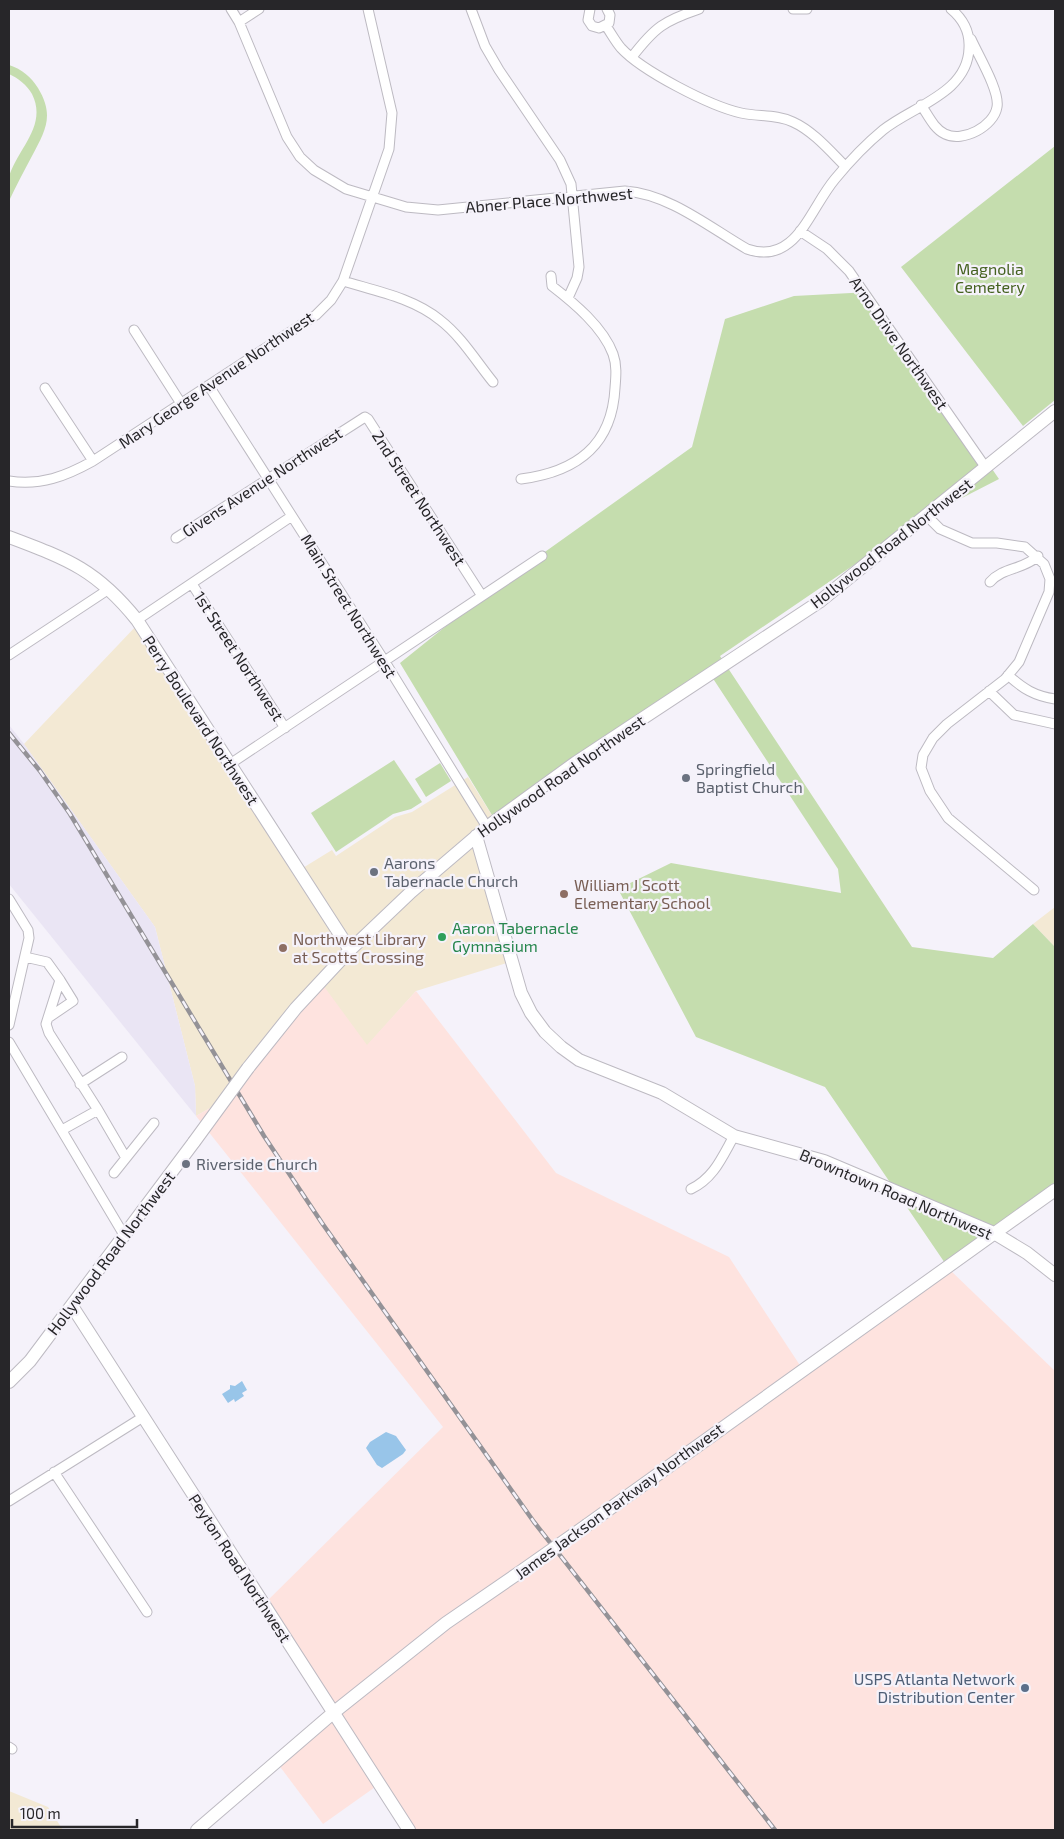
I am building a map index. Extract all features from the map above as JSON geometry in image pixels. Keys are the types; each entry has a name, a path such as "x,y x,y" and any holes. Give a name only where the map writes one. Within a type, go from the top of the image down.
{"street":[{"name":"Abner Place Northwest","path":"231,9 239,22 287,137 300,157 330,182 373,198 406,207 438,210 624,192 650,195 668,202 746,249 758,253 772,253 783,249 793,241 821,195 845,166 882,131 921,105 948,90 961,76 969,58 970,36"},
{"path":"239,22 259,9"},
{"name":"Mary George Avenue Northwest","path":"9,481 32,483 50,480 68,475 93,461 316,315 331,300 343,281 389,149 392,113 368,9"},
{"path":"471,9 485,46 560,160 571,184 579,267 577,278 568,298"},
{"path":"590,9 587,16 589,23 595,28 606,26 610,19 607,9"},
{"path":"632,57 649,35 661,24 699,9"},
{"path":"793,9 807,9"},
{"path":"921,105 938,130 952,137 969,135 993,118 997,107 997,96 970,36 958,15 951,9"},
{"path":"606,26 621,48 653,72 722,108 743,113 777,116 795,122 809,132 845,166"},
{"name":"Arno Drive Northwest","path":"800,231 827,249 849,272 986,468"},
{"path":"521,479 552,474 574,464 590,449 610,422 616,368 614,355 608,341 568,298 552,286 551,276"},
{"path":"343,281 407,301 429,312 453,332 493,382"},
{"path":"134,330 182,404"},
{"name":"Main Street Northwest","path":"209,386 385,662 487,827"},
{"path":"45,388 93,461"},
{"name":"Hollywood Road Northwest","path":"9,1382 30,1362 267,1042 350,950 411,892 487,827 575,762 819,602 1055,411"},
{"name":"2nd Street Northwest","path":"348,426 360,418 368,419 482,596"},
{"name":"Givens Avenue Northwest","path":"176,538 348,426"},
{"path":"136,620 292,516"},
{"path":"927,516 940,529 972,543 997,543 1026,547 1038,556 1044,564 1050,579 1049,592 1019,662 1008,675 933,738 923,755 921,768 930,791 948,818 1034,890"},
{"name":"Perry Boulevard Northwest","path":"9,537 63,557 82,568 109,589 136,620 350,950"},
{"path":"230,764 542,556"},
{"path":"990,582 1000,572 1026,565 1038,556"},
{"name":"1st Street Northwest","path":"192,584 285,728"},
{"path":"9,655 109,589"},
{"path":"1008,675 1021,688 1038,696 1055,699"},
{"path":"989,691 1014,715 1055,724"},
{"name":"Browntown Road Northwest","path":"476,836 521,993 531,1013 545,1032 561,1047 579,1060 662,1093 734,1136 824,1161 994,1233 1027,1253 1055,1275"},
{"path":"9,899 28,930 29,938 9,1025"},
{"path":"25,957 47,962 73,1001 48,1018"},
{"path":"60,980 46,1024 49,1033 126,1158"},
{"path":"9,1042 124,1235"},
{"path":"80,1084 122,1057"},
{"path":"62,1130 98,1110"},
{"path":"114,1173 154,1123"},
{"path":"691,1189 702,1184 712,1175 734,1136"},
{"name":"James Jackson Parkway Northwest","path":"197,1830 333,1713 446,1623 1055,1190"},
{"name":"Peyton Road Northwest","path":"72,1306 409,1830"},
{"path":"9,1501 143,1417"},
{"path":"54,1472 147,1612"}],"shaded area":[{"path":"137,625 293,874 332,850 336,856 395,817 412,812 468,777 498,825 482,836 513,961 416,991 367,1046 212,1107 196,1116 195,1086 155,927 24,744"},
{"path":"9,725 155,927 195,1086 196,1116 9,884"},
{"path":"1055,907 1055,947 1033,924"},
{"path":"320,981 367,1045 416,991 556,1173 729,1257 803,1370 949,1269 1055,1371 1055,1830 407,1830 378,1785 323,1824 275,1760 329,1707 263,1605 443,1427 196,1116 212,1107"},
{"path":"9,1791 48,1807 63,1830 9,1830"}],"green space":[{"path":"9,65 22,71 35,84 43,98 47,115 41,139 9,201 9,177 34,127 36,106 28,88 9,74"},
{"name":"Magnolia Cemetery","path":"1055,146 1055,400 1023,426 901,267"},
{"path":"870,292 999,479 923,518 720,656 912,947 993,958 1033,924 1055,947 1055,1187 949,1269 825,1087 696,1037 618,889 671,863 841,893 838,869 712,677 657,710 498,825 400,663 486,594 692,447 725,319 794,296"},
{"path":"394,760 422,802 411,809 393,814 336,852 311,813"},
{"path":"440,763 451,781 426,797 415,779"}],"water":[{"path":"242,1381 247,1390 242,1393 244,1396 235,1402 234,1399 228,1403 222,1394 230,1389 230,1385 235,1386"},
{"path":"386,1432 396,1436 406,1450 382,1468 377,1465 366,1448 370,1442"}],"railway":[{"path":"9,733 40,771 70,814 264,1136 322,1223 534,1522 775,1830"}],"place":[{"name":"Springfield Baptist Church","path":"686,778"},
{"name":"Aarons Tabernacle Church","path":"374,872"},
{"name":"William J Scott Elementary School","path":"564,894"},
{"name":"Aaron Tabernacle Gymnasium","path":"442,937"},
{"name":"Northwest Library at Scotts Crossing","path":"283,948"},
{"name":"Riverside Church","path":"186,1164"},
{"name":"USPS Atlanta Network Distribution Center","path":"1025,1688"}]}
